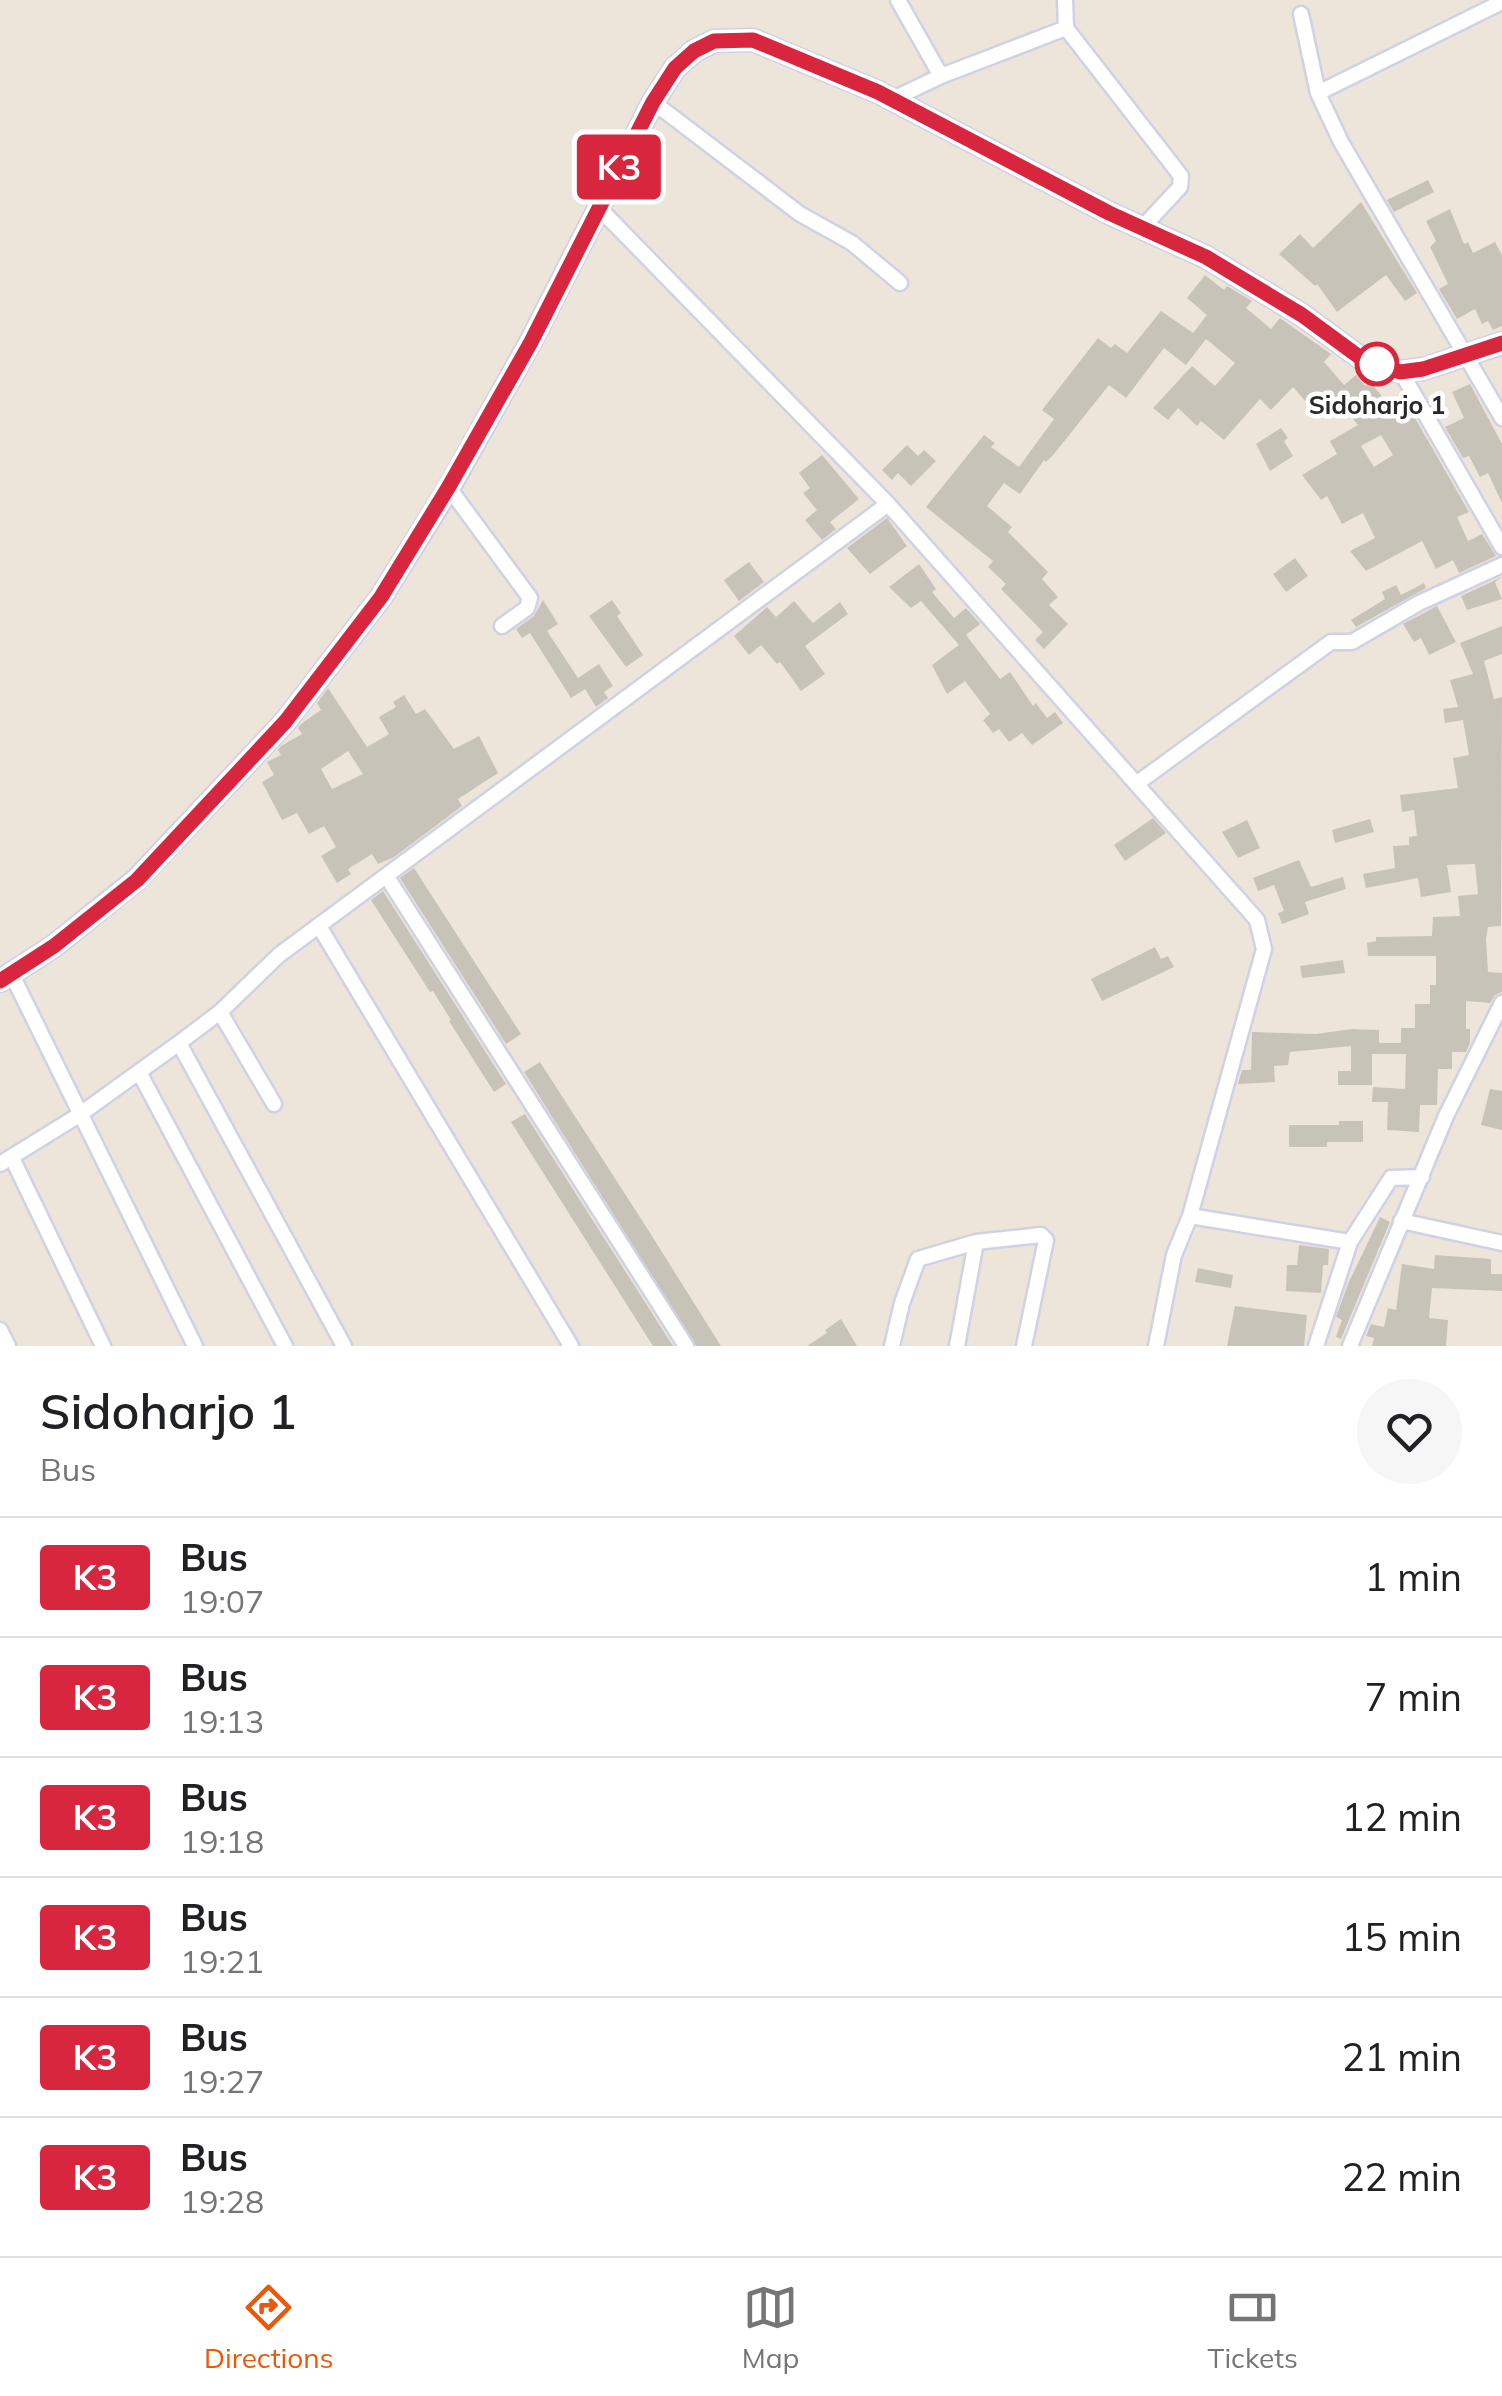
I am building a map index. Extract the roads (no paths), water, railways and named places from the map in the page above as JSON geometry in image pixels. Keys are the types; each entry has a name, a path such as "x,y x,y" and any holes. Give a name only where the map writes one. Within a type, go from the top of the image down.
{"main road":[{"path":"6,978 137,880 285,722 381,597 531,342 653,102 675,68 694,51 714,41 753,40 893,100 1206,257 1302,315 1362,359 1400,372 1423,369 1502,343"}],"street":[{"path":"898,0 941,76"},
{"path":"1065,0 1066,28 1181,176 1180,187 1142,228"},
{"path":"1318,93 1502,2"},
{"path":"1301,14 1318,93 1341,142 1502,418"},
{"path":"893,100 941,76 1066,28"},
{"path":"653,102 800,214 852,243 900,283"},
{"path":"598,207 888,504 1249,908 1264,949 1190,1216 1174,1255 1156,1346"},
{"path":"1400,372 1498,528 1502,547"},
{"path":"448,488 530,598 527,608 502,626"},
{"path":"103,1346 6,1162 179,1043 220,1012 279,955 888,504"},
{"path":"1136,784 1330,642 1352,642 1419,602 1502,565"},
{"path":"387,877 686,1346"},
{"path":"320,926 571,1346"},
{"path":"6,978 195,1346"},
{"path":"1350,1346 1446,1116 1502,1003"},
{"path":"220,1012 274,1104"},
{"path":"179,1043 344,1346"},
{"path":"138,1072 284,1346"},
{"path":"1316,1346 1350,1242 1391,1178 1422,1177"},
{"path":"1190,1216 1350,1242"},
{"path":"1401,1221 1502,1244"},
{"path":"892,1346 918,1259 976,1242 1034,1234 1046,1240 1024,1346"},
{"path":"957,1346 976,1242"},
{"path":"0,1330 8,1346"}],"place":[{"name":"Sidoharjo 1","path":"1377,364"}]}
